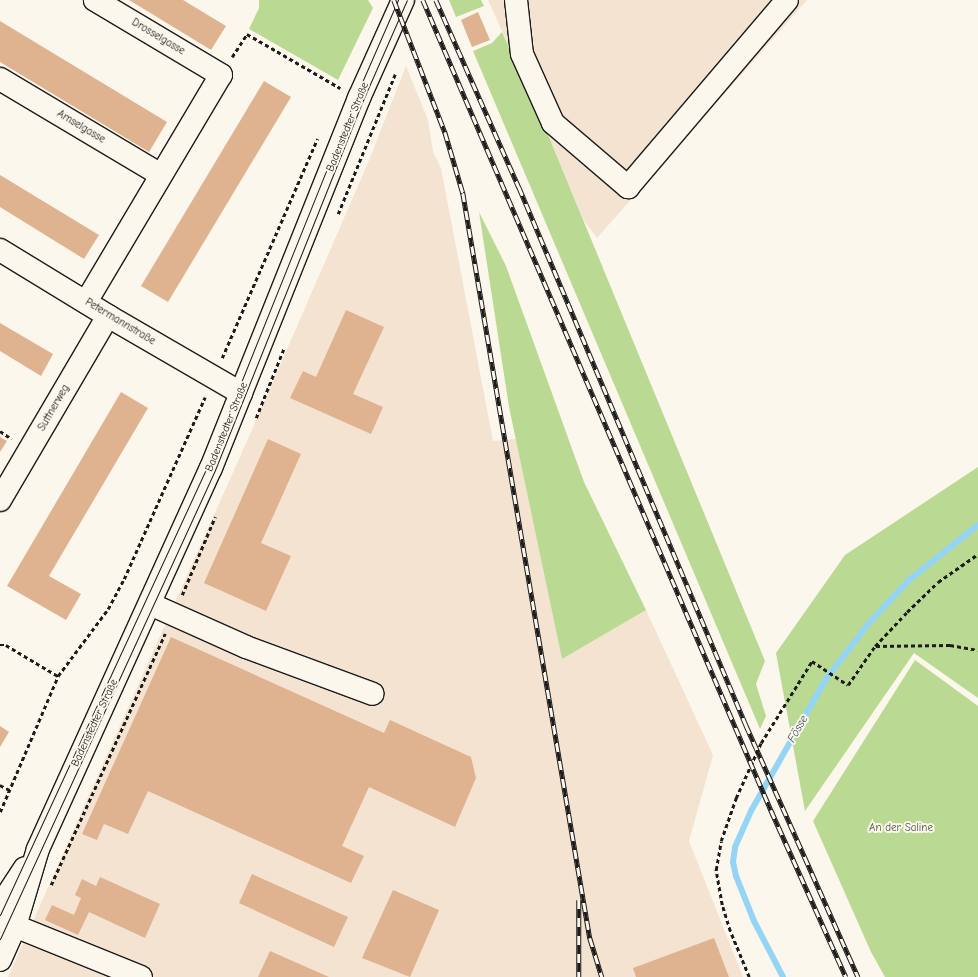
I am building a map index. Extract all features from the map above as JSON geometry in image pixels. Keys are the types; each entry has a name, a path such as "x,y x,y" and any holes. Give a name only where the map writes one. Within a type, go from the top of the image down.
{"street":[{"name":"Drosselgasse","path":"95,0 221,75"},
{"name":"Badenstedter Straße","path":"0,960 7,923 38,849 150,604 241,393 359,98 403,0"},
{"path":"516,0 522,54 553,123 628,187 787,0"},
{"path":"86,302 221,75"},
{"name":"Amselgasse","path":"0,80 161,175"},
{"name":"Petermannstraße","path":"0,250 108,316 241,393"},
{"name":"Suttnerweg","path":"0,500 108,316"},
{"path":"150,604 246,647 373,694"},
{"name":"Badenstedter Straße","path":"0,906 38,849"},
{"path":"7,923 141,977"}],"path":[{"path":"221,75 247,34 359,98"},
{"path":"336,95 343,81"},
{"path":"0,812 58,676 114,597 214,378 321,131"},
{"path":"750,977 722,905 716,870 721,841 736,798 761,743 812,661 848,684 875,646 938,582 978,554"},
{"path":"0,645 6,646 58,676"},
{"path":"875,646 950,645 978,650"},
{"path":"0,785 10,790"}],"shaded area":[{"path":"488,0 807,0 597,238 583,219 544,125"},
{"path":"406,66 428,120 433,152 441,168 493,441 516,439 562,659 646,610 713,755 689,841 743,977 8,977 251,432 368,163"}],"green space":[{"path":"259,0 368,0 373,8 338,80 249,29 259,8"},
{"path":"449,0 481,0 484,6 456,17"},
{"path":"502,32 544,125 765,661 756,684 766,716 760,729 473,51 492,43"},
{"path":"479,212 506,266 584,482 646,610 562,659 509,407"},
{"path":"978,467 978,698 914,653 805,811 776,653 845,555"},
{"name":"An der Saline","path":"915,660 978,706 978,977 885,977 871,952 813,821"}],"building":[{"path":"129,0 183,0 226,26 211,50"},
{"path":"478,12 490,40 472,47 461,20"},
{"path":"0,21 167,122 149,152 0,62"},
{"path":"264,81 291,97 168,302 141,286"},
{"path":"0,175 99,235 84,259 0,207"},
{"path":"346,310 384,327 353,394 383,407 371,434 290,398 303,371 316,377"},
{"path":"0,323 53,354 41,376 0,351"},
{"path":"121,392 148,408 49,576 81,594 66,620 7,586"},
{"path":"0,437 7,441 0,452"},
{"path":"268,439 301,454 261,543 291,556 266,611 204,583"},
{"path":"171,637 384,733 390,720 471,757 476,778 455,827 369,787 342,846 364,856 351,883 148,791 128,834 104,824 97,840 82,834"},
{"path":"0,726 9,732 0,747"},
{"path":"252,874 348,917 334,947 239,903"},
{"path":"100,877 160,904 145,938 89,912 78,935 45,920 52,905 74,915 81,898 75,895 82,879 96,886"},
{"path":"393,890 439,910 410,977 362,958"},
{"path":"714,938 729,977 636,977 633,968"},
{"path":"270,951 329,977 258,977"}],"waterway":[{"name":"Fösse","path":"783,977 754,921 736,876 733,862 735,847 751,811 826,679 869,623 909,580 978,525"}],"tram line":[{"path":"0,915 207,467 356,96 398,0"},
{"path":"0,939 215,470 363,100 407,0"}],"railway":[{"path":"394,0 445,132 463,193 590,938 602,977"},
{"path":"423,0 771,810 846,977"},
{"path":"436,0 519,187 746,725 858,977"},
{"path":"579,900 579,977"}]}
